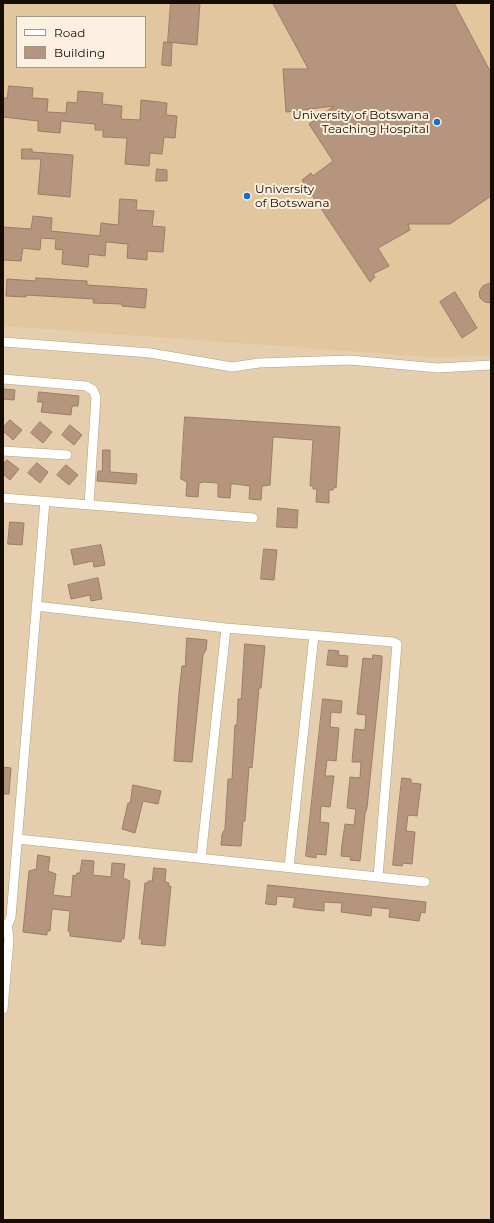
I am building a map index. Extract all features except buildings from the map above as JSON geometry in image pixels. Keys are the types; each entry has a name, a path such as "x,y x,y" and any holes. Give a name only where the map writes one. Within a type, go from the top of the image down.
{"street":[{"path":"3,342 150,353 232,367 259,363 350,360 438,368 491,365"},
{"path":"3,380 86,386 93,390 96,397 89,504"},
{"path":"3,451 67,455"},
{"path":"3,498 253,518"},
{"path":"3,1010 9,939 5,926 11,917 45,501"},
{"path":"36,606 226,628 393,642 397,644 378,877"},
{"path":"201,858 226,628"},
{"path":"289,867 314,635"},
{"path":"18,839 425,882"}],"shaded area":[{"name":"University of Botswana","path":"3,3 491,3 491,356 432,357 3,326"}],"place":[{"name":"University of Botswana Teaching Hospital","path":"437,122"},
{"name":"University of Botswana","path":"247,196"}]}
